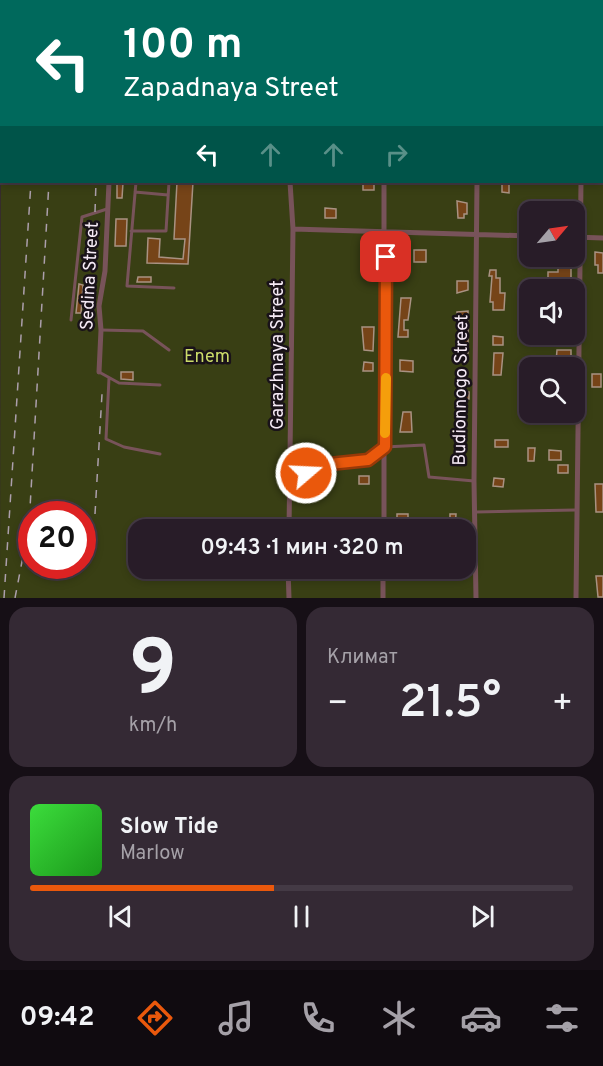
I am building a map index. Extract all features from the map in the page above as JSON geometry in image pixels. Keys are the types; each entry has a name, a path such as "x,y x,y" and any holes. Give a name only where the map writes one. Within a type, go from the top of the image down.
{"street":[{"name":"Sedina Street","path":"99,372 101,330 99,306 105,271 109,183"},
{"name":"Garazhnaya Street","path":"290,183 293,229 290,519"},
{"path":"384,183 386,233 384,519"},
{"name":"Budionnogo Street","path":"476,598 474,481 477,183"},
{"path":"580,201 581,183"},
{"path":"293,229 519,236"},
{"path":"585,237 603,238"},
{"path":"576,598 577,267"},
{"path":"288,579 289,598"},
{"path":"383,579 383,598"}],"lane":[{"path":"136,183 127,286 174,288"},
{"path":"131,231 166,231 169,183"},
{"path":"135,192 168,195"},
{"path":"71,320 82,217 108,209"},
{"path":"101,330 143,331 169,350"},
{"path":"99,372 118,383 160,385"},
{"path":"109,378 106,439 124,447 159,454"},
{"path":"291,482 320,465 368,460 385,447 424,445 429,477 474,481"},
{"path":"476,512 577,510"}],"green space":[{"name":"Enem","path":"1,183 603,183 603,598 0,598"}],"building":[{"path":"117,183 123,183 122,198 117,198"},
{"path":"177,183 193,183 188,264 147,263 148,238 160,239 159,257 183,259 185,239 174,239"},
{"path":"363,183 374,183 374,190 363,190"},
{"path":"502,183 509,183 509,193 502,192"},
{"path":"457,201 467,203 467,214 464,214 464,218 458,218"},
{"path":"325,208 336,209 336,218 325,218"},
{"path":"116,219 127,219 126,246 115,246"},
{"path":"414,250 426,250 426,262 414,262"},
{"path":"595,252 603,253 603,273 598,273 598,265 595,265"},
{"path":"558,267 571,267 571,279 548,279 548,272 558,272"},
{"path":"490,270 496,270 496,278 500,278 500,293 505,293 504,310 493,310 493,302 490,302 492,276 489,276"},
{"path":"138,277 151,277 151,282 137,282"},
{"path":"457,281 468,281 468,290 457,293"},
{"path":"79,284 83,285 81,313 76,313"},
{"path":"401,298 411,298 408,320 404,320 404,330 408,330 408,337 398,337"},
{"path":"468,311 468,320 457,320 457,312"},
{"path":"362,327 374,327 373,351 364,350"},
{"path":"461,329 468,329 468,353 459,353"},
{"path":"493,336 503,337 503,345 493,345"},
{"path":"557,350 571,350 571,357 556,357"},
{"path":"494,353 503,353 501,375 493,375"},
{"path":"400,360 413,361 413,372 400,371"},
{"path":"364,362 373,363 373,371 363,371"},
{"path":"121,372 133,372 133,380 121,379"},
{"path":"592,374 601,374 601,387 592,387"},
{"path":"458,392 469,392 469,399 458,399"},
{"path":"403,412 411,412 412,432 400,432"},
{"path":"495,440 508,440 508,447 495,447"},
{"path":"528,448 535,448 534,461 528,461"},
{"path":"549,450 561,451 561,460 549,460"},
{"path":"558,465 568,465 568,473 558,473"},
{"path":"359,476 369,476 369,484 359,484"},
{"path":"494,478 504,479 503,487 493,486"},
{"path":"595,484 603,484 603,512 596,512"},
{"path":"397,514 408,514 408,519 397,519"},
{"path":"450,514 456,514 456,519 450,519"},
{"path":"596,576 603,576 603,597 598,597"}],"railway":[{"path":"4,598 31,183"},
{"path":"15,598 29,525 49,183"},
{"path":"95,212 96,183"},
{"path":"96,501 102,394"}],"slow traffic":[{"path":"385,433 386,378"}],"route":[{"path":"306,473 320,465 368,460 385,447 386,257"}]}
